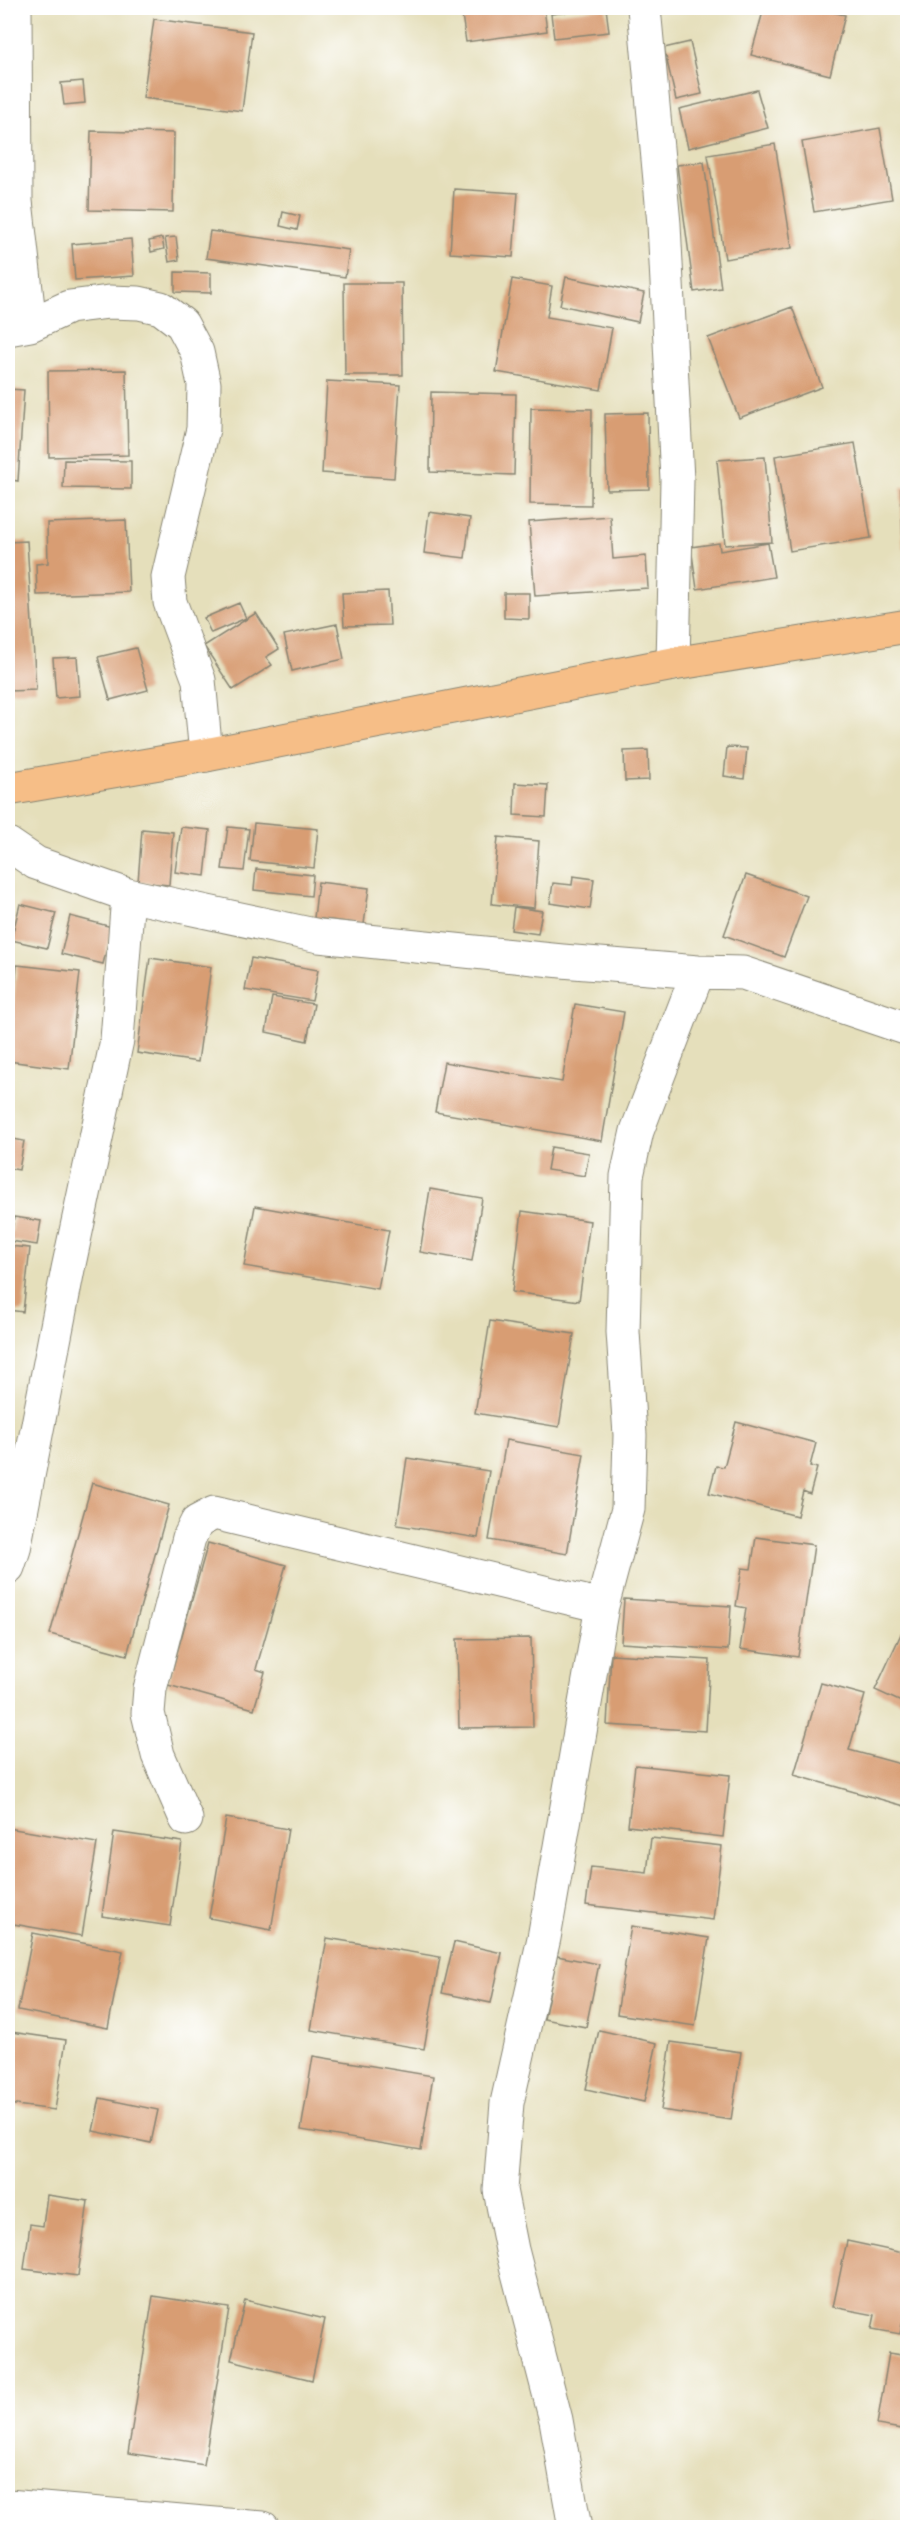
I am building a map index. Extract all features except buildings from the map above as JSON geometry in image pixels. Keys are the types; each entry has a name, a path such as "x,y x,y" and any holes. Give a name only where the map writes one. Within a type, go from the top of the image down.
{"main road":[{"path":"8,789 206,755 673,664 908,626"}],"street":[{"path":"15,8 19,327 69,307 109,302 138,303 161,308 182,324 197,352 204,384 203,429 168,577 170,602 199,680 206,755"},
{"path":"645,8 664,224 677,480 673,664"},
{"path":"8,844 36,863 128,895 319,936 698,972 743,973 908,1029"},
{"path":"8,1567 14,1549 68,1269 117,1040 128,895"},
{"path":"575,2528 556,2420 512,2250 500,2190 507,2103 544,1938 602,1606 628,1509 630,1435 623,1332 627,1176 637,1131 698,972"},
{"path":"186,1819 158,1755 148,1713 150,1689 189,1538 197,1522 214,1513 602,1606"},
{"path":"8,2506 263,2528"}]}
